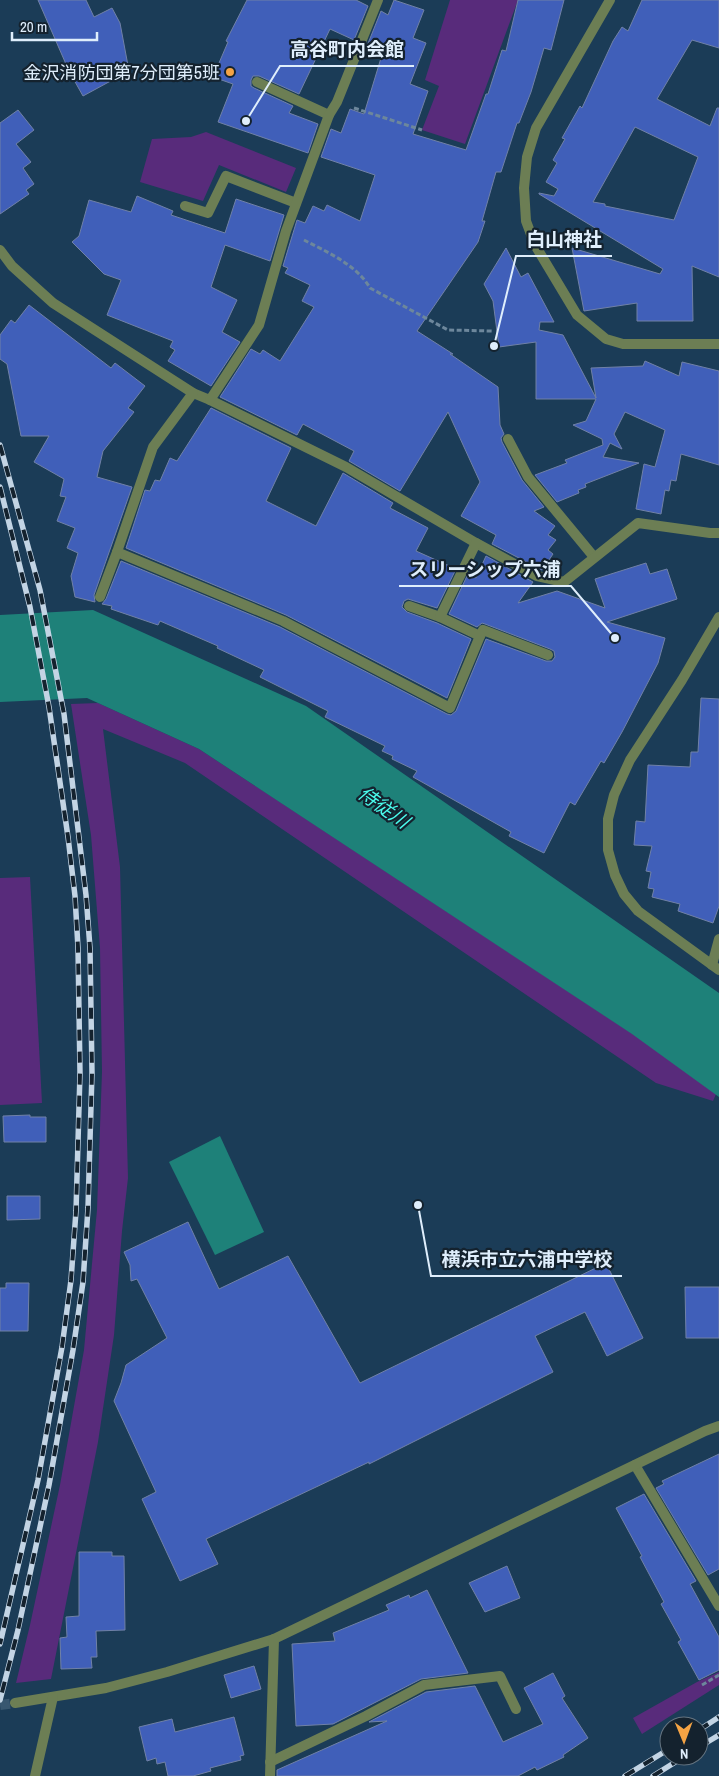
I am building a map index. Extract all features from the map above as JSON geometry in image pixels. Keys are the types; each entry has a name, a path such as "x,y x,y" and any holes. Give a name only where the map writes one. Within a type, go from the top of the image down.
{"street":[{"path":"210,400 258,325 296,203 329,115 337,102 378,0"},
{"path":"610,0 536,128 527,157 524,188 526,221 535,245 577,315 606,339 623,344 719,344"},
{"path":"257,82 329,115"},
{"path":"185,206 208,213 226,176 296,203"},
{"path":"0,250 12,266 53,303 193,393 346,467 476,543 538,576 564,582 638,523 719,533"},
{"path":"100,597 153,446 193,393"},
{"path":"508,439 528,477 594,557"},
{"path":"440,617 476,543"},
{"path":"117,552 284,620 450,708 483,630 548,655"},
{"path":"409,606 440,617 480,636"},
{"path":"719,617 682,680 630,760 614,795 608,819 608,850 614,875 624,894 638,911 716,967 719,939"},
{"path":"15,1703 106,1688 168,1672 274,1639 705,1431 719,1426"},
{"path":"635,1465 714,1588 719,1606"},
{"path":"270,1776 274,1639"},
{"path":"270,1762 366,1716 424,1685 500,1676 516,1709"},
{"path":"35,1776 53,1697"}],"path":[{"path":"337,102 422,130"},
{"path":"286,231 333,255 365,279 370,288 431,323 448,330 492,331"},
{"path":"702,1685 719,1675"}],"shaded area":[{"path":"450,0 518,0 465,144 422,130 439,86 425,80"},
{"path":"206,132 296,168 286,192 219,165 203,201 140,182 152,139 191,137"},
{"path":"98,703 199,749 636,1036 716,1094 713,1101 656,1083 185,763 103,729 120,867 128,1178 114,1335 98,1442 51,1679 16,1683 60,1485 84,1350 97,1210 102,1072 100,948 91,835 71,704"},
{"path":"30,877 42,1103 0,1105 0,878"},
{"path":"719,1672 719,1685 670,1716 659,1716 659,1723 642,1734 633,1718 697,1682"}],"water":[{"name":"侍従川","path":"93,610 306,706 719,993 719,1097 632,1034 199,749 87,698 0,702 0,615"},
{"path":"220,1136 264,1232 215,1255 169,1162"}],"building":[{"path":"38,0 86,0 94,17 112,8 120,23 129,71 83,96 69,71"},
{"path":"247,0 356,0 368,6 354,40 330,29 299,94 259,76 253,76 251,80 251,86 254,88 293,106 289,113 318,124 308,153 218,122 233,84 213,77 228,42 226,41"},
{"path":"394,0 424,10 413,38 426,43 410,84 428,91 413,134 466,150 486,94 488,94 502,50 506,51 518,0 564,0 551,50 544,48 531,92 519,123 517,123 501,172 496,172 482,221 485,221 478,242 417,331 453,354 450,354 498,387 500,425 504,434 501,438 502,442 522,480 544,507 534,511 555,526 548,535 556,540 548,550 553,554 542,570 492,544 496,535 461,516 480,482 448,412 400,491 349,461 354,451 303,424 297,435 220,397 251,349 260,354 263,350 280,361 314,307 302,301 310,285 285,273 288,268 283,266 297,220 305,223 313,206 324,211 327,205 360,221 375,175 321,157 331,129 341,133 350,109 364,114 381,58 373,55 375,50 367,46 381,11 388,15"},
{"path":"642,0 719,0 719,48 692,40 657,99 710,126 717,108 719,108 719,277 692,266 693,321 637,321 637,303 584,311 572,248 660,274 663,269 539,194 554,196 558,189 546,182 557,163 553,160 565,139 562,138 580,106 582,108 613,41 622,27 628,31","holes":["635,127 698,157 674,220 593,202"]},
{"path":"18,110 34,130 16,144 31,162 23,168 34,184 26,190 29,194 0,214 0,123"},
{"path":"137,196 173,211 171,215 225,233 236,199 284,215 270,261 225,245 211,287 237,300 222,332 240,342 211,386 168,361 175,350 170,347 173,341 107,315 121,280 104,274 72,242 79,236 89,200 131,212"},
{"path":"506,248 521,277 528,273 554,322 540,322 539,330 563,335 596,398 591,368 643,366 645,361 679,376 682,362 719,371 719,465 681,454 676,481 671,480 669,491 665,490 661,514 636,509 644,464 655,467 665,430 625,412 614,434 622,449 610,443 603,457 639,463 585,484 586,487 578,490 579,493 557,502 535,475 567,463 565,460 603,445 602,439 573,425 586,421 596,399 536,399 536,342 499,347 493,301 484,284"},
{"path":"29,305 111,368 115,363 145,386 128,408 134,412 103,451 97,477 132,487 94,595 95,602 75,597 71,576 78,553 67,548 75,528 57,521 66,497 60,496 64,479 34,462 49,436 21,436 7,364 0,359 0,335 11,320 15,323"},
{"path":"211,408 291,448 266,501 316,526 343,473 393,503 390,508 428,528 416,551 456,569 437,608 408,599 404,601 402,607 407,612 437,623 471,639 447,698 286,615 126,548 145,490 150,491 155,480 160,481 170,458 177,461"},
{"path":"486,556 533,582 518,603 557,591 605,608 595,579 646,563 650,574 667,569 677,599 607,622 665,638 658,663 622,732 604,763 601,761 575,805 570,802 544,853 509,836 511,832 413,777 417,771 392,759 393,756 382,751 385,746 325,717 328,711 260,677 264,670 217,648 218,646 160,621 158,625 111,609 112,606 102,604 106,599 121,561 280,627 451,715 456,711 486,639 546,661 552,661 555,657 554,651 550,649 482,623 477,627 449,614 468,574 476,578"},
{"path":"701,698 719,699 719,906 713,923 678,911 680,904 652,897 654,889 648,888 651,872 646,871 652,846 634,845 636,821 645,822 648,765 690,767 691,752 698,752"},
{"path":"30,1115 30,1117 46,1117 46,1142 4,1142 3,1116"},
{"path":"7,1196 40,1196 40,1219 7,1220"},
{"path":"188,1222 219,1289 288,1256 360,1383 606,1263 643,1338 607,1356 585,1312 535,1336 553,1372 369,1464 369,1462 206,1539 218,1564 180,1581 142,1499 156,1492 114,1401 126,1365 167,1338 137,1279 131,1281 130,1265 124,1252"},
{"path":"6,1283 29,1283 28,1331 0,1331 0,1288 6,1288"},
{"path":"685,1287 719,1287 719,1338 686,1338"},
{"path":"719,1454 719,1569 708,1575 656,1488 664,1484 662,1481"},
{"path":"644,1494 696,1581 690,1584 719,1637 719,1670 699,1680 678,1642 681,1640 661,1604 664,1602 640,1557 642,1556 616,1508"},
{"path":"79,1552 112,1552 112,1556 124,1556 125,1630 96,1631 97,1657 91,1657 92,1668 61,1669 60,1638 67,1637 66,1617 79,1616"},
{"path":"507,1566 520,1598 485,1612 469,1583"},
{"path":"427,1590 468,1673 421,1679 333,1724 296,1726 292,1644 335,1641 333,1633 389,1610 386,1605 409,1595 410,1598"},
{"path":"254,1666 261,1689 231,1698 224,1675"},
{"path":"553,1673 565,1696 562,1698 588,1738 563,1755 564,1757 537,1770 535,1767 518,1776 277,1776 277,1770 387,1721 369,1722 426,1692 475,1686 503,1742 543,1724 524,1688"},
{"path":"234,1717 244,1755 240,1756 241,1760 210,1768 211,1771 193,1776 168,1776 165,1762 157,1764 156,1758 147,1761 139,1727 172,1719 175,1732"}],"tunnel":[{"path":"0,1705 15,1703"}],"railway":[{"path":"0,445 40,590 64,714 86,895 90,948 92,1073 88,1208 83,1282 49,1485 18,1630 0,1700"},
{"path":"0,487 30,607 49,707 68,837 75,896 78,948 80,1073 76,1211 71,1280 62,1347 38,1480 0,1644"},
{"path":"709,1724 719,1717"},
{"path":"709,1741 719,1735"},
{"path":"625,1776 659,1755"},
{"path":"653,1776 669,1766"}],"place":[{"name":"金沢消防団第7分団第5班","path":"230,72"},
{"name":"高谷町内会館","path":"246,121"},
{"name":"白山神社","path":"494,346"},
{"name":"スリーシップ六浦","path":"615,638"},
{"name":"横浜市立六浦中学校","path":"418,1205"}]}
